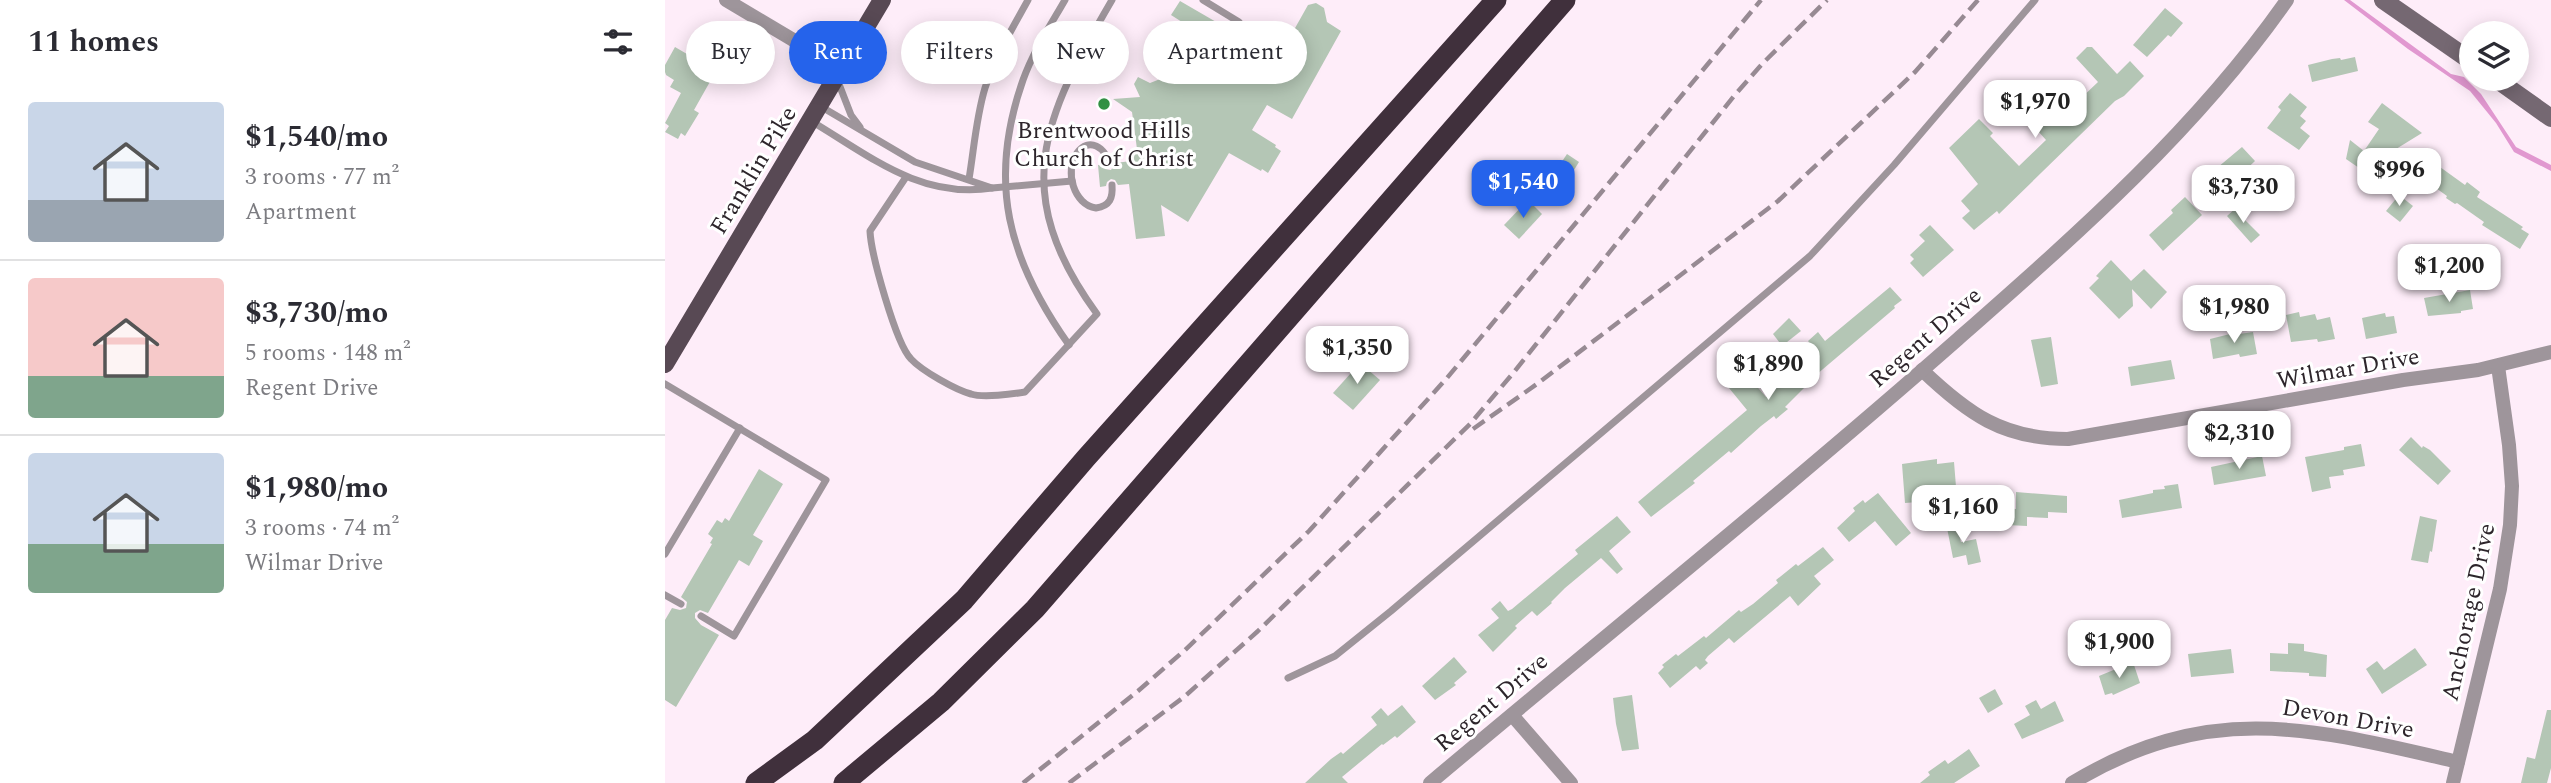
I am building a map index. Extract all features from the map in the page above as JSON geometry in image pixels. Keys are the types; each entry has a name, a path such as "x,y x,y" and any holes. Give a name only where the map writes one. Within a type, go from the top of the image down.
{"highway":[{"path":"756,783 815,740 964,600 1086,458 1496,0"},
{"path":"845,783 941,702 1035,610 1565,0"}],"main road":[{"name":"Franklin Pike","path":"870,21 882,0"},
{"name":"Franklin Pike","path":"665,364 833,84"}],"street":[{"path":"726,0 789,41"},
{"name":"Regent Drive","path":"1430,783 1923,370 2053,255 2175,136 2235,70 2287,0"},
{"path":"2383,0 2459,53"},
{"path":"2513,91 2551,118"},
{"name":"Wilmar Drive","path":"1923,370 1960,404 1989,423 2017,434 2069,439 2403,380 2498,366 2551,352"},
{"name":"Anchorage Drive","path":"2453,783 2500,589 2510,525 2512,486 2509,445 2498,366"},
{"path":"1512,715 1571,783"},
{"name":"Devon Drive","path":"2072,783 2114,760 2153,745 2200,734 2252,727 2314,731 2458,762"}],"lane":[{"path":"969,179 985,88 1000,52 1028,0"},
{"path":"1065,0 1023,79 1009,126 1005,186 1010,225 1026,275 1038,300 1069,345"},
{"path":"906,177 870,231 874,259 884,293 910,359 973,395 1021,393 1030,388 1097,314 1078,288 1062,258 1050,220 1043,168 1046,144 1058,101 1112,0"},
{"path":"1203,0 1237,21"},
{"path":"1288,678 1319,665 1359,636 1810,256 1894,165 2035,0"},
{"path":"842,84 851,115 862,131"},
{"path":"815,113 862,131 915,162 992,188"},
{"path":"815,113 906,177 950,189 971,191 1072,181"},
{"path":"1109,164 1107,153 1103,149 1093,145 1083,147 1075,158 1072,181 1077,196 1083,203 1096,208 1108,203 1112,198 1112,186"},
{"path":"665,384 826,480 734,636 701,616"},
{"path":"665,554 740,429"},
{"path":"665,594 681,604"}],"shaded area":[{"path":"2344,0 2350,0 2451,74 2459,76 2459,84"},
{"path":"2470,91 2478,91 2481,94 2516,147 2551,165 2551,171 2514,152 2496,123"}],"building":[{"path":"1180,1 1214,21 1180,21 1171,15"},
{"path":"1316,3 1324,8 1327,22 1341,31 1292,119 1267,105 1252,130 1281,151 1268,173 1229,153 1188,222 1161,205 1165,236 1136,239 1129,184 1118,185 1111,179 1106,186 1100,187 1098,165 1111,170 1115,163 1131,161 1129,150 1137,149 1132,112 1113,99 1140,97 1134,84 1138,77 1143,80 1143,84 1307,84 1307,21 1299,21 1308,5"},
{"path":"2165,8 2183,23 2147,57 2133,45"},
{"path":"675,47 686,53 686,84 709,84 694,110 699,113 685,136 681,133 678,139 665,132 669,126 665,123 681,93 670,87 674,80 666,75 665,65"},
{"path":"2087,47 2092,47 2117,74 2130,61 2144,76 1999,214 1997,211 1974,230 1962,218 1970,211 1961,201 1978,184 1949,148 1979,119 1993,133 1990,136 2019,166 2046,140 2009,98 2017,90 2026,99 2030,95 2057,121 2098,82 2076,58"},
{"path":"2355,57 2358,71 2312,82 2308,65"},
{"path":"2290,93 2307,107 2300,116 2306,121 2300,128 2310,136 2299,150 2267,128 2281,110 2278,107"},
{"path":"2382,103 2422,133 2362,170 2346,159 2350,140 2364,151 2379,129 2368,122"},
{"path":"2242,147 2255,161 2235,180 2240,184 2225,199 2205,178"},
{"path":"1567,154 1579,162 1564,186 1551,178"},
{"path":"2433,162 2465,185 2467,182 2480,192 2477,197 2523,227 2521,229 2529,234 2520,249 2482,225 2484,222 2446,198 2447,196 2422,178"},
{"path":"2399,195 2413,206 2400,222 2386,211"},
{"path":"2185,197 2202,215 2163,251 2149,235 2173,213 2171,210"},
{"path":"1528,200 1542,214 1519,239 1504,225"},
{"path":"2237,207 2246,217 2244,219 2260,235 2251,243 2227,216"},
{"path":"1930,225 1954,250 1923,277 1910,263 1914,259 1910,255 1925,241 1919,235"},
{"path":"2111,260 2131,281 2144,269 2167,292 2151,309 2132,289 2133,306 2119,319 2089,288"},
{"path":"1890,287 1902,300 1895,308 1803,386 1785,407 1788,409 1761,426 1731,453 1729,451 1693,481 1695,483 1651,517 1638,502 1747,410 1729,388 1746,374 1766,397 1808,362 1805,358 1815,350 1808,341 1818,332 1825,341"},
{"path":"2470,290 2473,309 2461,313 2428,316 2424,298"},
{"path":"2299,312 2300,317 2315,314 2317,320 2330,317 2335,339 2291,342 2286,315"},
{"path":"2385,313 2386,317 2394,316 2397,333 2366,339 2362,318"},
{"path":"1789,318 1801,331 1782,346 1773,334"},
{"path":"2238,332 2253,332 2257,354 2213,359 2210,339"},
{"path":"2051,337 2058,384 2041,387 2031,340"},
{"path":"2171,360 2175,379 2131,386 2128,367"},
{"path":"1360,363 1380,380 1353,410 1333,393"},
{"path":"2411,437 2422,448 2423,446 2430,450 2451,471 2438,485 2399,450"},
{"path":"2361,444 2365,466 2343,470 2344,475 2329,477 2331,488 2312,492 2305,457"},
{"path":"2262,456 2266,476 2214,485 2211,467"},
{"path":"1937,459 1937,464 1954,462 1957,499 1905,503 1902,464"},
{"path":"759,469 783,484 753,535 763,541 749,566 739,560 708,613 700,610 695,613 695,618 701,625 719,635 676,707 665,700 665,620 672,608 686,608 687,602 681,597 712,544 710,543 713,538 708,534 717,520 722,523 725,518 729,521"},
{"path":"2178,484 2182,508 2122,518 2119,500 2153,493 2153,490 2165,489 2164,486"},
{"path":"2016,492 2067,496 2067,513 2048,512 2048,518 2027,517 2027,526 2007,525 2007,508 2016,509"},
{"path":"1878,493 1911,533 1896,546 1875,521 1849,542 1837,528 1855,511 1853,508"},
{"path":"1617,516 1631,532 1609,551 1623,569 1617,574 1601,558 1537,616 1532,611 1493,652 1478,635 1499,618 1491,609 1500,601 1508,611 1512,609 1578,554 1575,550"},
{"path":"2420,516 2437,520 2428,563 2411,560"},
{"path":"1956,521 1961,542 1976,539 1981,562 1968,565 1966,555 1953,558 1946,523"},
{"path":"1823,547 1834,560 1814,576 1821,584 1798,606 1790,596 1734,643 1729,638 1708,656 1705,660 1708,663 1700,670 1696,666 1670,688 1658,673 1664,667 1662,665 1704,636 1706,638 1739,610 1741,612 1753,604 1778,583 1776,580"},
{"path":"2288,643 2304,644 2304,651 2327,655 2326,677 2309,676 2309,673 2270,671 2270,653 2288,654"},
{"path":"2415,648 2427,665 2382,694 2366,669 2377,661 2384,670"},
{"path":"2231,649 2234,673 2191,677 2188,654"},
{"path":"1454,657 1467,672 1454,683 1456,685 1435,700 1422,686"},
{"path":"2128,664 2134,665 2140,683 2113,695 2105,695 2099,676"},
{"path":"1995,689 2003,704 1988,713 1979,698"},
{"path":"1632,695 1639,749 1622,751 1613,698"},
{"path":"2036,700 2041,709 2055,701 2064,721 2022,739 2014,724 2030,715 2025,706"},
{"path":"1402,705 1416,722 1397,738 1395,736 1382,744 1342,777 1348,783 1305,783 1331,759 1341,752 1343,754 1377,725 1371,717 1381,708 1388,716"},
{"path":"2547,710 2551,710 2551,768 2547,783 2521,783 2527,757 2535,759"},
{"path":"1969,749 1980,766 1954,783 1920,783 1930,775 1928,772 1945,760 1948,764"}],"railway":[{"path":"1023,783 1185,650 1309,531 1447,378 1761,0"},
{"path":"1069,783 1184,697 1258,631 1470,424 1734,96 1763,63 1827,0"},
{"path":"1473,429 1537,384 1778,201 1915,72 1978,0"}],"place":[{"name":"Brentwood Hills Church of Christ","path":"1104,104"}]}
